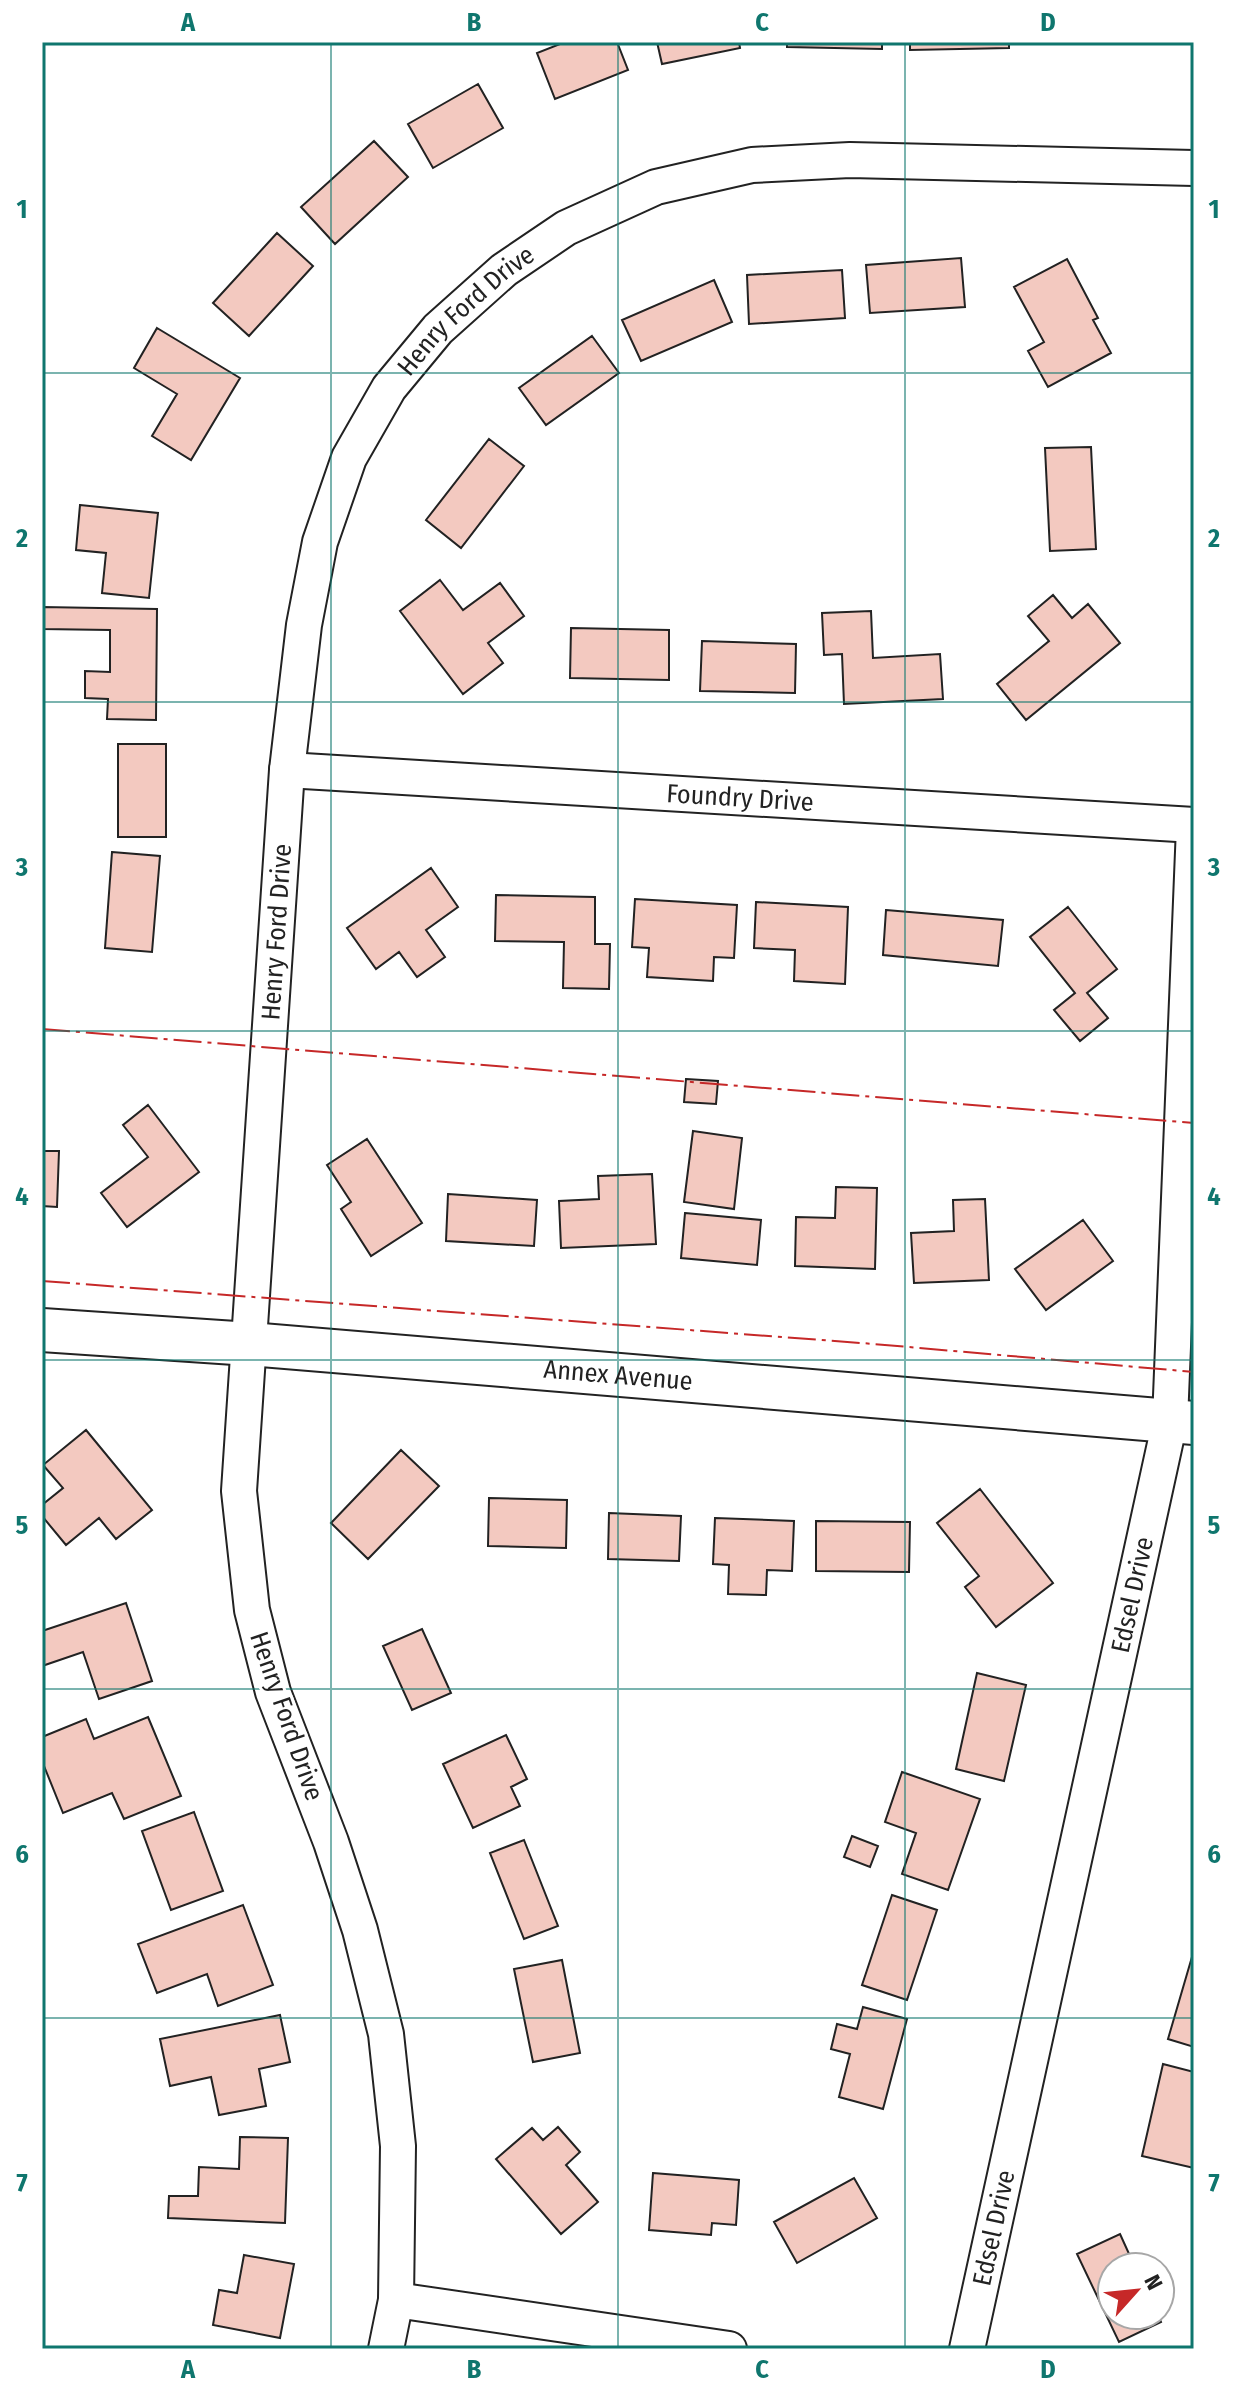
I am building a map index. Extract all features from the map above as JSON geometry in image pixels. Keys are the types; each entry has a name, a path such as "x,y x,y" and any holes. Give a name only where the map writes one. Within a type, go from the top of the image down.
{"street":[{"name":"Henry Ford Drive","path":"386,2349 396,2300 398,2146 386,2034 355,1915 331,1842 273,1692 252,1610 239,1491 287,770 304,625 320,542 349,458 389,388 438,329 504,270 566,228 656,187 752,165 850,160 1194,168"},
{"name":"Foundry Drive","path":"287,770 1194,826"},
{"name":"Edsel Drive","path":"967,2349 1182,1422 1194,826"},
{"name":"Annex Avenue","path":"42,1330 250,1344 1182,1422"},
{"path":"396,2300 729,2349"}],"building":[{"path":"565,42 617,42 628,70 555,99 537,53"},
{"path":"657,42 739,42 740,48 662,64"},
{"path":"787,42 882,42 882,49 787,47"},
{"path":"910,42 1009,42 1009,48 910,50"},
{"path":"478,84 503,128 433,168 408,124"},
{"path":"374,141 408,177 335,244 301,207"},
{"path":"277,233 313,266 249,336 213,303"},
{"path":"961,258 965,307 870,313 866,265"},
{"path":"1067,259 1098,318 1093,320 1111,353 1048,387 1028,351 1044,342 1014,287"},
{"path":"842,270 845,318 749,324 747,275"},
{"path":"714,280 732,322 641,361 622,320"},
{"path":"157,328 240,378 191,460 152,436 177,394 134,368"},
{"path":"592,336 619,373 546,425 519,388"},
{"path":"489,439 524,466 461,548 426,520"},
{"path":"1091,447 1096,549 1050,551 1045,448"},
{"path":"80,505 158,513 149,598 102,593 106,553 76,550"},
{"path":"440,580 463,610 500,583 524,616 488,643 503,663 463,694 400,611"},
{"path":"1053,595 1072,618 1088,604 1120,643 1026,720 997,684 1049,641 1028,616"},
{"path":"42,607 157,609 156,720 107,719 108,699 85,698 85,671 110,672 110,630 42,629"},
{"path":"871,611 873,658 940,654 943,699 844,704 842,654 824,655 822,613"},
{"path":"571,628 669,630 669,680 570,678"},
{"path":"702,641 796,644 795,693 700,691"},
{"path":"118,744 166,744 166,837 118,837"},
{"path":"112,852 160,856 152,952 105,948"},
{"path":"431,868 458,907 426,930 445,957 417,977 399,952 376,969 347,928"},
{"path":"496,895 595,897 595,944 610,944 609,989 563,988 564,942 495,941"},
{"path":"635,899 737,905 734,958 714,957 713,981 647,977 649,948 632,947"},
{"path":"756,902 848,907 845,984 794,981 795,950 754,948"},
{"path":"1068,907 1117,969 1087,993 1108,1018 1080,1041 1054,1010 1075,993 1030,937"},
{"path":"886,910 1003,920 998,966 883,955"},
{"path":"686,1079 718,1081 716,1104 684,1102"},
{"path":"148,1105 199,1172 127,1227 101,1193 148,1157 123,1125"},
{"path":"693,1131 742,1138 734,1209 684,1202"},
{"path":"367,1139 422,1223 371,1256 341,1209 351,1202 327,1165"},
{"path":"42,1151 59,1151 57,1207 42,1206"},
{"path":"652,1174 656,1244 561,1248 559,1201 599,1199 598,1176"},
{"path":"836,1187 877,1188 875,1269 795,1266 796,1217 835,1218"},
{"path":"448,1194 537,1200 534,1246 446,1241"},
{"path":"985,1199 989,1280 914,1283 911,1233 954,1231 953,1200"},
{"path":"685,1213 761,1220 757,1265 681,1258"},
{"path":"1083,1220 1113,1261 1046,1310 1015,1269"},
{"path":"86,1430 152,1510 116,1539 99,1518 66,1545 42,1516 42,1505 63,1488 43,1465"},
{"path":"401,1450 439,1486 368,1559 331,1523"},
{"path":"980,1489 1053,1583 996,1627 965,1587 979,1576 937,1523"},
{"path":"489,1498 567,1500 566,1548 488,1546"},
{"path":"609,1513 681,1516 679,1561 608,1559"},
{"path":"715,1518 794,1521 792,1571 767,1570 766,1595 728,1594 729,1565 713,1564"},
{"path":"816,1521 910,1522 909,1572 816,1571"},
{"path":"126,1603 152,1681 99,1699 83,1652 42,1666 42,1631"},
{"path":"422,1629 451,1693 412,1710 383,1646"},
{"path":"977,1673 1026,1685 1004,1781 956,1769"},
{"path":"148,1717 181,1796 124,1819 112,1793 63,1813 42,1761 42,1737 86,1719 94,1739"},
{"path":"506,1735 527,1779 511,1787 520,1806 473,1828 443,1764"},
{"path":"902,1772 980,1799 948,1890 902,1874 916,1833 885,1822"},
{"path":"194,1812 223,1891 171,1910 142,1831"},
{"path":"852,1836 878,1846 870,1867 844,1857"},
{"path":"524,1840 558,1926 524,1939 490,1853"},
{"path":"892,1895 937,1910 907,2000 862,1985"},
{"path":"243,1905 273,1985 218,2006 207,1974 157,1993 138,1944"},
{"path":"1194,1950 1194,2047 1168,2039"},
{"path":"562,1960 580,2053 533,2062 514,1969"},
{"path":"863,2007 907,2019 883,2109 839,2097 850,2054 831,2049 837,2024 857,2029"},
{"path":"280,2015 290,2062 259,2069 266,2106 219,2115 211,2077 170,2086 160,2039"},
{"path":"1163,2064 1194,2072 1194,2168 1142,2156"},
{"path":"558,2127 580,2152 566,2165 598,2202 561,2234 496,2159 532,2128 543,2140"},
{"path":"240,2137 288,2138 285,2223 168,2218 169,2196 198,2196 199,2167 239,2169"},
{"path":"653,2173 739,2180 736,2225 712,2223 711,2235 649,2230"},
{"path":"854,2178 877,2218 797,2263 774,2222"},
{"path":"1120,2234 1128,2251 1096,2251 1096,2294 1077,2254"},
{"path":"244,2255 294,2264 280,2338 213,2325 219,2290 237,2293"},
{"path":"1114,2331 1142,2331 1119,2342"}],"power":[{"path":"42,1029 1194,1123"},
{"path":"42,1281 874,1344 1194,1372"}]}
